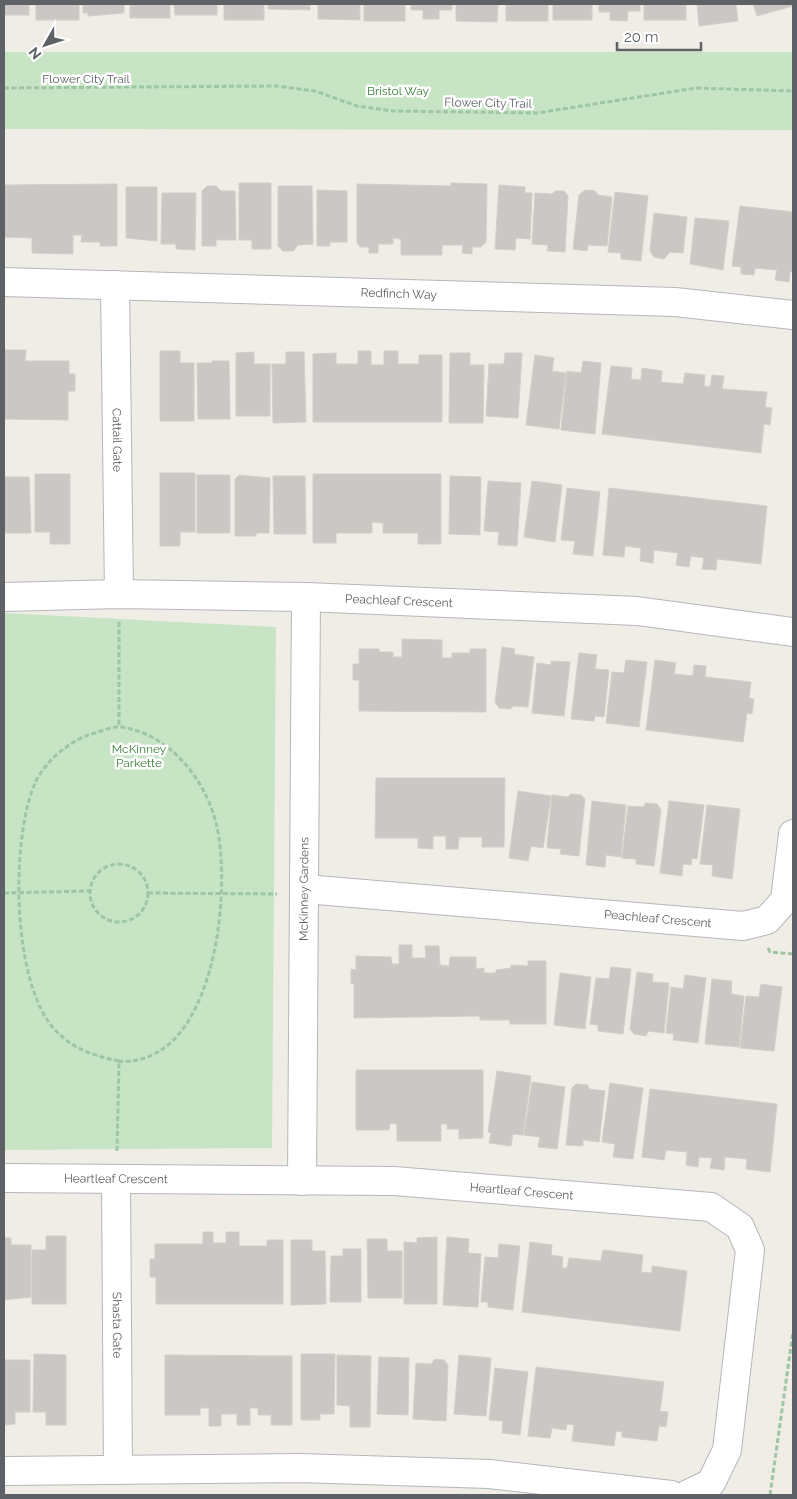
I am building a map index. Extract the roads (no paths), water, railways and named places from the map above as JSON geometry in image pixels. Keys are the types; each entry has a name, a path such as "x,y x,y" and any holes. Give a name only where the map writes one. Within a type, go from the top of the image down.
{"street":[{"name":"Redfinch Way","path":"4,282 674,302 793,315"},
{"name":"Cattail Gate","path":"115,285 119,594"},
{"name":"Peachleaf Crescent","path":"4,597 119,594 306,597 637,611 793,632"},
{"name":"McKinney Gardens","path":"302,1181 306,597"},
{"name":"Peachleaf Crescent","path":"305,889 743,926 767,920 785,900 793,834"},
{"name":"Heartleaf Crescent","path":"4,1178 394,1181 672,1202 711,1207 740,1227 750,1250 727,1450 711,1483 686,1495"},
{"name":"Shasta Gate","path":"116,1180 118,1470"},
{"path":"4,1470 300,1468 490,1474 671,1495"}],"park label":[{"name":"Bristol Way","path":"398,91"},
{"name":"McKinney Parkette","path":"139,756"}]}
